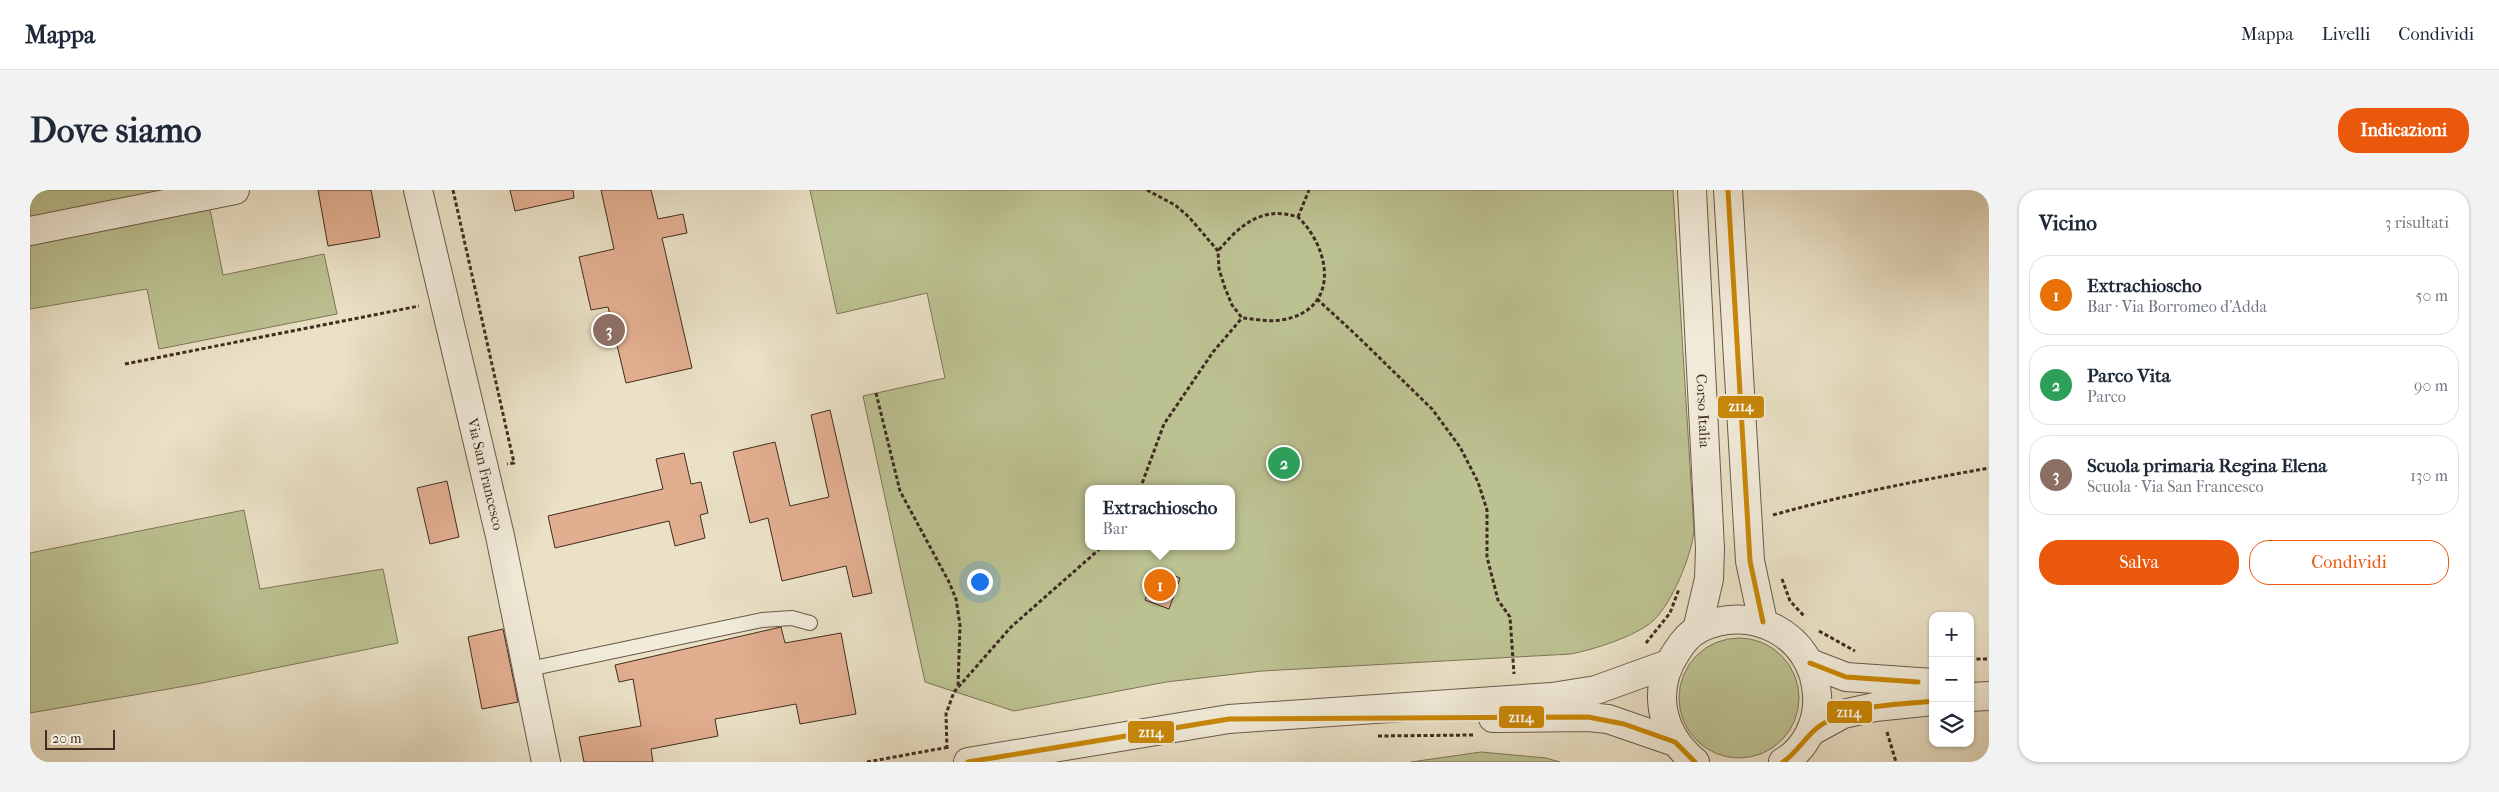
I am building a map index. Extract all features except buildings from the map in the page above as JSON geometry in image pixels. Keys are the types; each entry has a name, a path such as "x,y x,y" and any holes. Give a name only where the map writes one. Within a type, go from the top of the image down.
{"street":[{"path":"30,231 235,190"},
{"name":"Via San Francesco","path":"418,190 500,536 529,670 546,762"},
{"name":"Corso Italia","path":"1692,190 1710,549 1708,587 1697,630"},
{"path":"1728,190 1765,521 1752,577 1762,622"},
{"path":"1695,762 1675,742 1662,707 1662,685 1668,664 1682,643 1697,630 1722,620 1742,618 1762,622 1782,631 1793,640 1810,663 1816,682 1818,702 1812,731"},
{"path":"1810,663 1846,677 1929,683"},
{"path":"958,758 1229,719 1552,697 1596,690 1668,664"},
{"path":"1974,683 1989,682"},
{"path":"1974,697 1989,696"},
{"path":"1786,761 1812,731 1843,714 1875,707 1929,701"},
{"path":"1229,719 1588,717 1624,724 1675,742"}],"lane":[{"path":"529,670 762,620 792,618 810,623"}],"path":[{"path":"1147,190 1175,205 1189,217 1218,251 1219,269 1225,288 1232,305 1242,318 1280,320 1298,315 1312,306 1317,299 1326,273 1324,259 1314,235 1298,217 1280,214 1250,220 1238,228 1218,251"},
{"path":"1298,217 1309,190"},
{"path":"1317,299 1432,409 1460,446 1478,482 1487,510 1487,557 1498,600 1510,617 1514,674 1523,674"},
{"path":"125,364 444,302"},
{"path":"1141,485 1164,424 1213,352 1242,318"},
{"path":"876,393 900,491 949,582 956,599 960,619 958,687"},
{"path":"1765,521 1822,501 1902,483 1989,468"},
{"path":"1765,521 1772,506"},
{"path":"958,758 946,714 949,703 958,687 1011,627 1098,550"},
{"path":"1779,571 1790,601 1808,619"},
{"path":"1638,647 1647,643 1670,613 1680,585"},
{"path":"1813,625 1819,631 1863,654"},
{"path":"1974,659 1989,659"},
{"path":"1875,707 1890,739 1896,762"},
{"path":"1375,736 1478,735"}],"green space":[{"path":"30,190 164,190 30,217"},
{"path":"810,190 1673,190 1694,531 1685,566 1674,591 1653,621 1625,637 1602,646 1571,654 1262,671 1166,682 1014,711 925,682 863,396 945,378 927,293 837,314"},
{"path":"210,209 223,275 324,254 337,314 159,349 147,289 30,309 30,245"},
{"path":"244,510 260,589 383,569 398,643 197,684 30,713 30,553"},
{"path":"1739,638 1762,642 1781,656 1795,675 1799,698 1795,721 1781,740 1762,754 1739,758 1716,754 1697,740 1683,721 1679,698 1683,675 1697,656 1716,642"},
{"path":"1481,752 1546,758 1560,762 1411,762"}],"transit line":[{"name":"z114","path":"1728,190 1750,561 1763,622"},
{"name":"z114","path":"1810,663 1846,677 1918,682"},
{"name":"z114","path":"1783,762 1816,729 1833,718 1861,709 1929,701"},
{"name":"z114","path":"968,762 1229,719 1588,717 1624,724 1675,742 1695,762"}],"place":[{"name":"Scuola primaria Regina Elena","path":"609,330"},
{"name":"Parco Vita","path":"1284,463"},
{"name":"Extrachioscho","path":"1160,585"}]}
